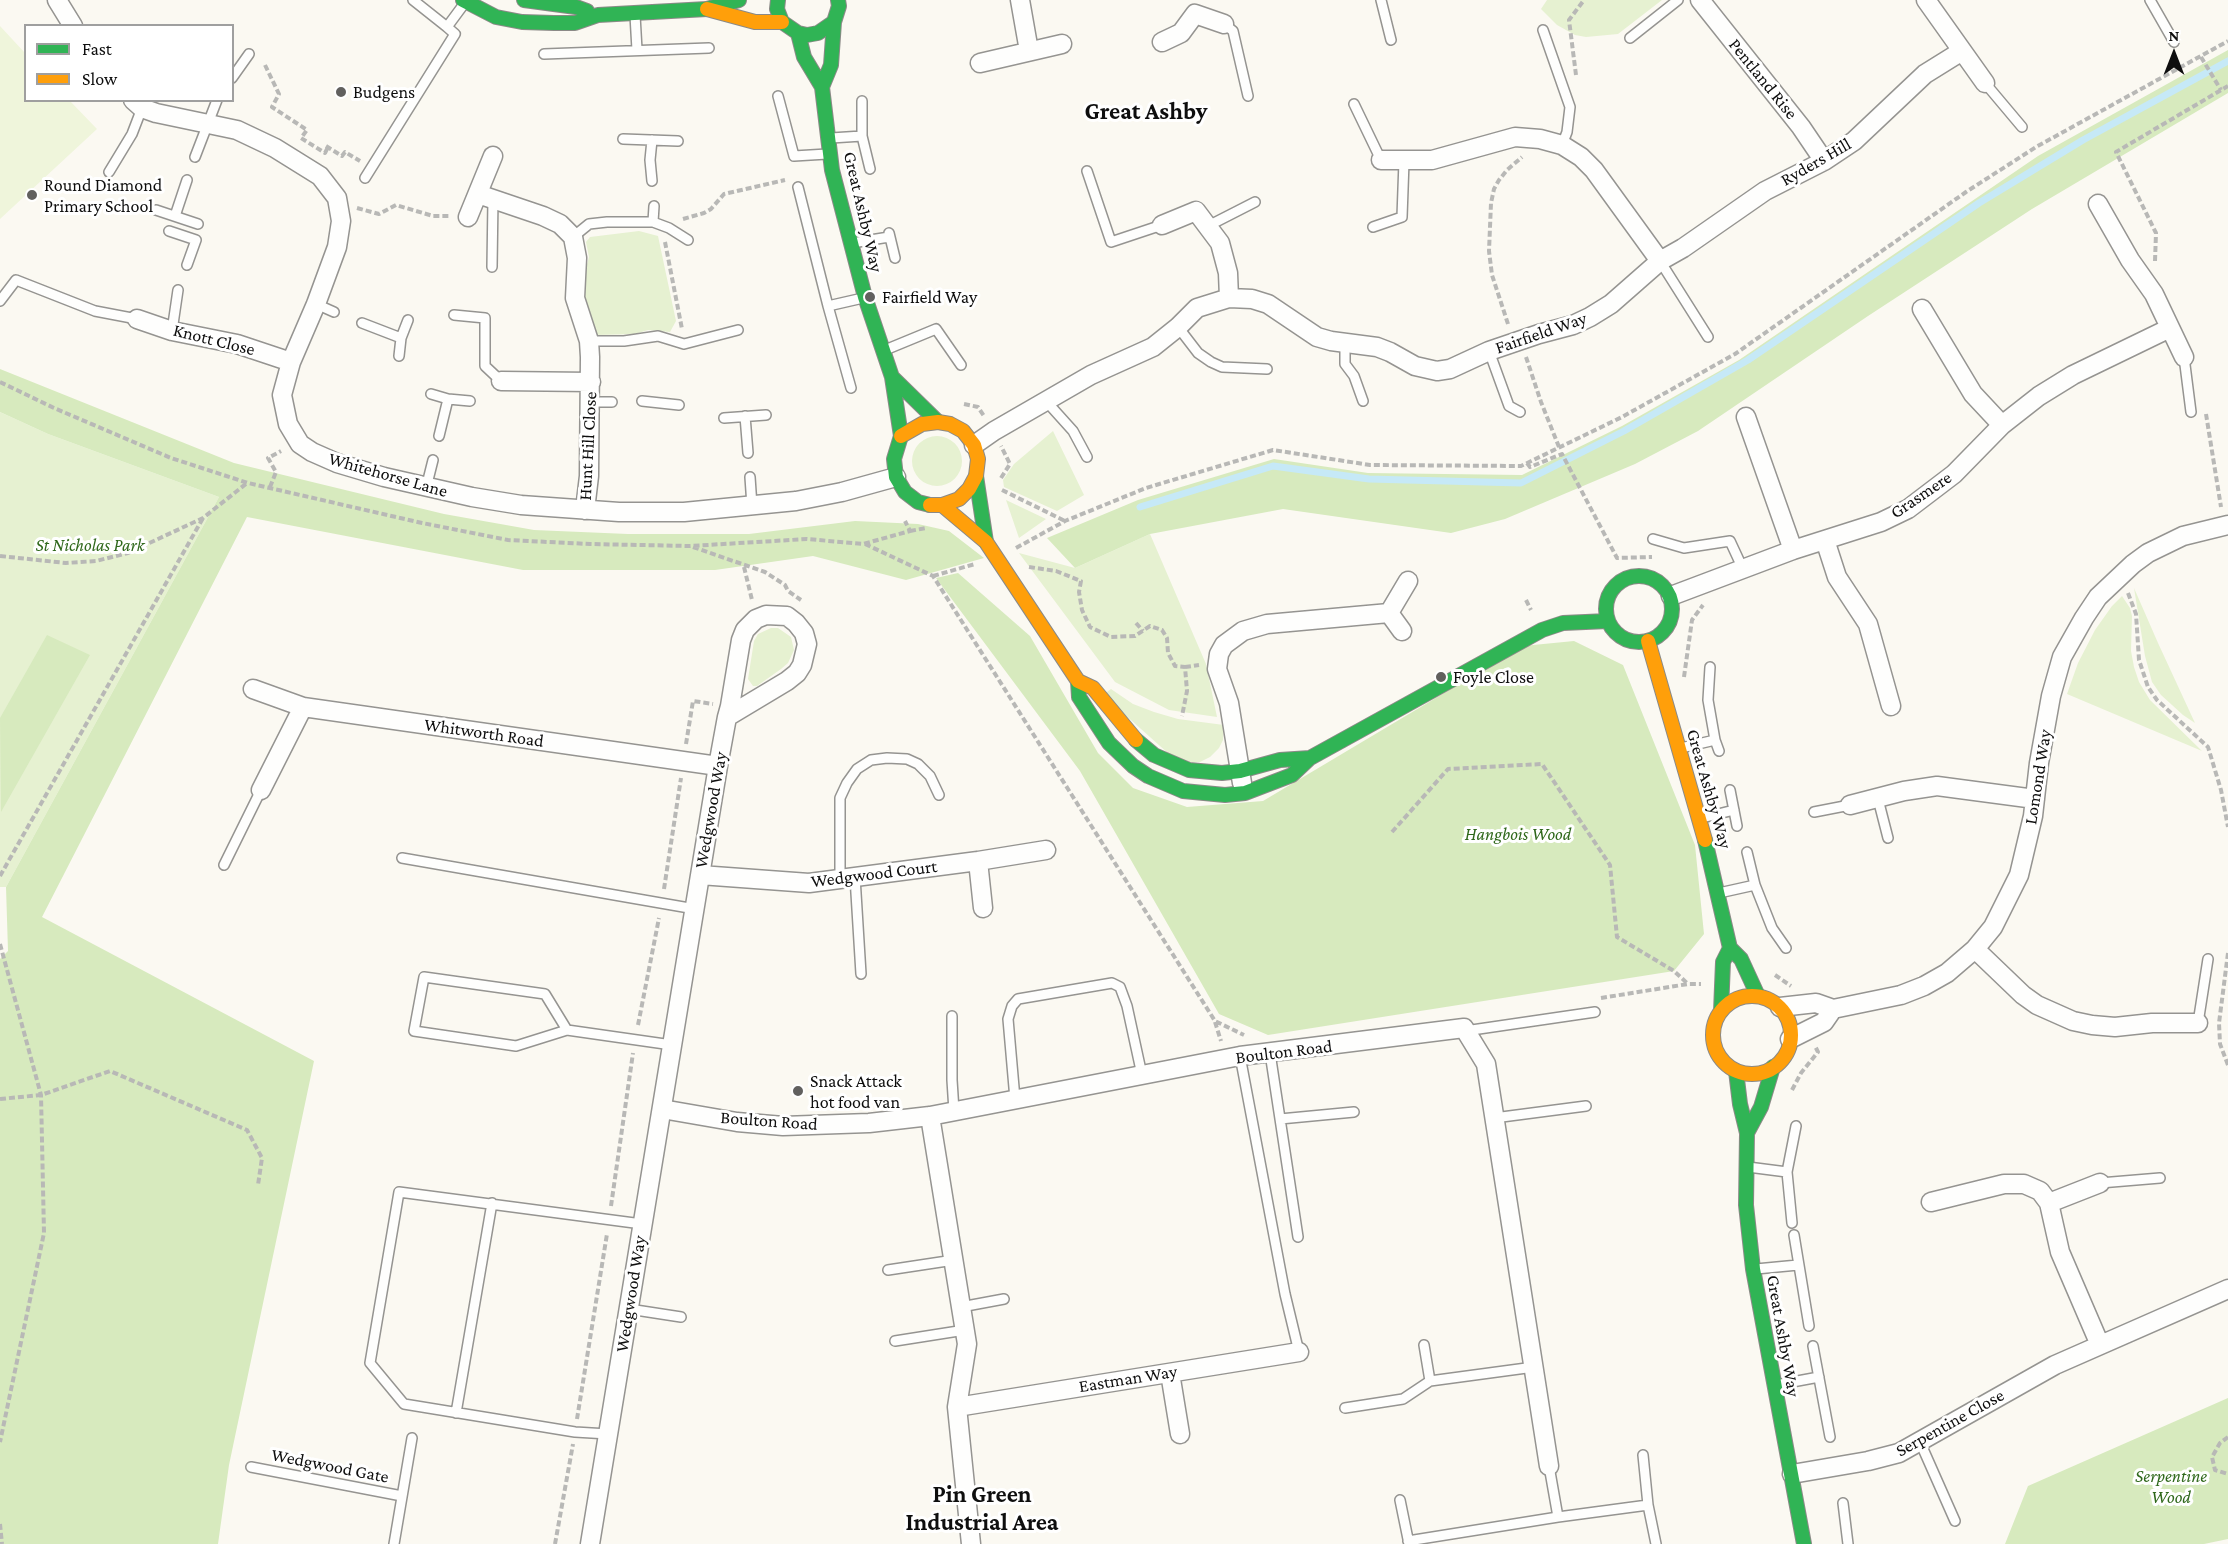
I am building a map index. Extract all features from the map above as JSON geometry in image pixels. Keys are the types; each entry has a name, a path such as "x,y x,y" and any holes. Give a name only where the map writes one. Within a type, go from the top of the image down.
{"street":[{"path":"57,0 72,24"},
{"path":"524,0 576,7 598,15"},
{"path":"466,1 496,16 522,22 574,23 613,11 635,15 707,9 739,0"},
{"path":"778,0 777,9 782,22 798,33 807,35 818,33 834,22"},
{"name":"Great Ashby Way","path":"822,87 831,65 838,0"},
{"path":"1020,0 1029,51"},
{"name":"Pentland Rise","path":"1700,0 1801,127 1824,161"},
{"path":"1926,0 1985,83"},
{"path":"1162,42 1181,33 1198,7 1224,24"},
{"path":"707,9 755,22 782,22"},
{"name":"Great Ashby Way","path":"798,33 804,57 822,87 830,154 850,244 892,377 902,436 894,459 896,477"},
{"path":"980,63 1062,44"},
{"name":"Ryders Hill","path":"1660,261 1683,248 1765,191 1824,161 1854,141 1925,74 1962,51"},
{"path":"138,104 184,120 237,130 275,148 320,176 337,198 341,221 339,239 316,304 291,362 282,395 288,424 300,444"},
{"path":"1382,160 1447,158 1515,137 1529,137 1562,145 1581,157 1594,170 1660,261"},
{"path":"468,217 485,197 493,156"},
{"path":"485,197 560,224 573,237"},
{"path":"2098,204 2130,260 2154,294 2184,357"},
{"path":"1162,225 1196,211 1220,243 1228,273 1229,298"},
{"name":"Hunt Hill Close","path":"573,237 577,258 575,298 589,341 591,382 589,476 585,510"},
{"name":"Fairfield Way","path":"974,445 1091,375 1153,347 1197,308 1229,298 1252,299 1268,304 1317,337 1377,347 1415,366 1437,371 1450,369 1489,351 1574,325 1611,304 1660,261"},
{"path":"1922,309 1973,394 2002,425"},
{"name":"Knott Close","path":"137,319 172,331 237,344 291,362"},
{"name":"Grasmere","path":"1671,596 1793,550 1881,522 1908,509 1954,474 2002,425 2039,396 2073,375 2170,327"},
{"name":"Great Ashby Way","path":"892,377 938,422 950,424 963,431 974,445"},
{"name":"Hunt Hill Close","path":"501,381 591,382"},
{"path":"1746,417 1793,550"},
{"path":"902,436 922,424 938,422"},
{"name":"Whitehorse Lane","path":"300,444 337,463 426,488 521,505 619,512 684,512 796,501 842,492 896,477"},
{"path":"974,445 978,459 976,476 986,542"},
{"path":"896,477 905,492 918,501 930,505 942,505 959,499 969,489 976,476"},
{"path":"942,505 986,542 1038,624 1078,681 1093,688 1135,739 1154,755 1176,766 1205,772 1240,771 1280,760 1310,758"},
{"name":"Lomond Way","path":"1780,1007 1816,1003 1833,1009 1901,995 1924,986 1947,973 1975,949 1993,927 2019,875 2028,841 2051,696 2062,657 2084,618 2098,597 2118,577 2165,543 2202,530 2226,525"},
{"path":"1825,540 1837,578 1868,624 1891,705"},
{"path":"1635,575 1651,577 1664,586 1671,596 1673,614 1663,633 1648,641 1636,642 1625,639 1612,628 1606,610 1607,598 1613,588 1624,579 1635,575"},
{"path":"1389,613 1408,581"},
{"path":"1563,624 1607,598"},
{"path":"1245,793 1229,703 1217,669 1219,654 1224,645 1243,631 1267,624 1389,613"},
{"path":"1389,613 1401,631"},
{"path":"728,712 787,681 797,673 806,654 804,633 787,616 766,615 756,619"},
{"name":"Wedgwood Way","path":"590,1544 718,766 741,640 745,630 756,619"},
{"path":"1078,681 1079,697 1109,743 1133,766 1148,776 1183,791 1225,795 1245,793 1292,775 1310,758 1542,630 1563,624 1608,621"},
{"name":"Great Ashby Way","path":"1648,641 1700,819 1730,948 1742,959 1758,996"},
{"name":"Whitworth Road","path":"253,689 303,707 718,766"},
{"path":"261,790 303,707"},
{"path":"1850,805 1912,789 1937,786 2035,799"},
{"name":"Wedgwood Court","path":"700,875 809,884 1046,850"},
{"path":"978,861 983,908"},
{"name":"Great Ashby Way","path":"1721,1011 1723,962 1730,948"},
{"path":"1975,949 2023,995 2037,1005 2073,1021 2115,1027 2152,1023 2198,1023"},
{"path":"1758,996 1780,1007 1789,1021 1790,1039 1782,1059 1773,1067 1763,1072 1750,1074 1736,1071 1718,1055 1714,1045 1714,1025 1721,1011 1740,998 1758,996"},
{"path":"1790,1039 1824,1022 1833,1009"},
{"name":"Boulton Road","path":"662,1109 737,1122 783,1126 846,1124 930,1116 1240,1056 1464,1028 1466,1031"},
{"path":"1466,1031 1486,1064 1549,1466"},
{"name":"Great Ashby Way","path":"1747,1133 1761,1107 1773,1067"},
{"name":"Great Ashby Way","path":"1736,1071 1740,1104 1747,1133 1746,1205 1753,1269 1803,1544"},
{"path":"930,1116 967,1344 957,1407 971,1544"},
{"path":"2049,1203 2100,1183"},
{"path":"1931,1202 2004,1184 2024,1184 2040,1191 2049,1203 2061,1252 2100,1345"},
{"name":"Serpentine Close","path":"1791,1474 1899,1453 2055,1365 2228,1289"},
{"name":"Eastman Way","path":"957,1407 1299,1352"},
{"path":"1170,1373 1180,1434"}],"lane":[{"path":"365,178 455,34 413,0"},
{"path":"1381,0 1391,40"},
{"path":"1630,38 1678,0"},
{"path":"2150,0 2174,42"},
{"path":"447,27 466,1"},
{"path":"635,15 637,50"},
{"path":"1224,24 1233,31 1248,96"},
{"path":"1543,30 1570,108 1567,132 1562,145"},
{"path":"544,54 709,48"},
{"path":"234,75 249,54"},
{"path":"1985,83 2022,127"},
{"path":"778,96 794,156 830,154"},
{"path":"862,101 862,136 870,169"},
{"path":"195,157 216,102"},
{"path":"109,172 132,134 138,104"},
{"path":"1354,104 1382,160"},
{"path":"828,138 862,136"},
{"path":"623,139 678,141"},
{"path":"652,140 650,160 652,181"},
{"path":"1373,227 1401,217 1404,161"},
{"path":"1087,171 1111,242 1162,225"},
{"path":"175,216 186,180"},
{"path":"798,187 851,388"},
{"path":"485,197 492,267"},
{"path":"1208,225 1255,202"},
{"path":"653,222 654,206"},
{"path":"156,210 198,224"},
{"path":"573,237 589,224 653,222 669,228 688,240"},
{"path":"169,231 196,240 187,265"},
{"path":"850,244 889,234 895,258"},
{"path":"1660,261 1708,338"},
{"path":"0,301 16,280 95,311 137,319"},
{"path":"172,331 178,290"},
{"path":"828,306 865,297"},
{"path":"316,304 334,312"},
{"path":"454,315 486,318 485,366 501,381"},
{"path":"399,356 401,338 408,320"},
{"path":"362,322 401,338"},
{"path":"1178,327 1198,353 1222,368 1267,369"},
{"path":"883,351 936,329 962,365"},
{"path":"589,341 624,341 658,336 684,344 738,330"},
{"path":"1345,343 1345,364 1354,376 1363,401"},
{"path":"1489,351 1509,406 1520,412"},
{"path":"2184,357 2191,412"},
{"path":"431,394 448,399 470,401"},
{"path":"439,436 448,399"},
{"path":"642,401 679,405"},
{"path":"1046,401 1073,431 1087,457"},
{"path":"591,402 612,402"},
{"path":"724,418 766,414"},
{"path":"745,416 748,453"},
{"path":"426,488 433,460"},
{"path":"750,477 752,506"},
{"path":"1653,539 1684,548 1730,542 1743,568"},
{"path":"1710,667 1708,700 1719,751"},
{"path":"1679,749 1715,740"},
{"path":"861,974 840,798 856,769 871,760 887,758 908,759 918,764 930,776 939,795"},
{"path":"224,865 261,790"},
{"path":"1730,790 1737,826"},
{"path":"1878,799 1888,838"},
{"path":"1814,812 1850,805"},
{"path":"1700,819 1734,810"},
{"path":"1747,852 1755,885 1772,928 1786,948"},
{"path":"402,858 695,909"},
{"path":"1719,893 1755,885"},
{"path":"2198,1023 2208,959"},
{"path":"567,1030 545,994 424,977 414,1031 516,1046 567,1030 672,1045"},
{"path":"1015,1099 1008,1019 1012,1006 1018,999 1112,983 1120,987 1128,1006 1142,1075"},
{"path":"1466,1031 1595,1012"},
{"path":"952,1016 954,1111"},
{"path":"1270,1053 1298,1237"},
{"path":"1240,1056 1285,1294 1299,1352"},
{"path":"1494,1118 1587,1106"},
{"path":"1280,1119 1354,1112"},
{"path":"1792,1223 1787,1172 1796,1126"},
{"path":"1746,1166 1787,1172"},
{"path":"2100,1183 2160,1178"},
{"path":"609,1434 575,1432 404,1404 370,1363 399,1192 642,1224"},
{"path":"456,1413 492,1203"},
{"path":"1794,1235 1809,1326"},
{"path":"888,1270 954,1260"},
{"path":"1753,1269 1798,1265"},
{"path":"961,1307 1004,1299"},
{"path":"629,1309 681,1317"},
{"path":"895,1341 965,1330"},
{"path":"1424,1345 1430,1381"},
{"path":"1813,1346 1830,1437"},
{"path":"1345,1408 1404,1399 1430,1381 1534,1367"},
{"path":"1774,1385 1819,1377"},
{"name":"Wedgwood Gate","path":"394,1544 412,1438"},
{"path":"1920,1442 1955,1521"},
{"path":"1643,1455 1648,1505 1656,1544"},
{"path":"1549,1466 1558,1517"},
{"name":"Wedgwood Gate","path":"251,1467 402,1496"},
{"path":"1400,1500 1409,1542 1558,1517 1648,1505"},
{"path":"1843,1503 1848,1544"}],"path":[{"path":"933,576 997,558 1065,521 1146,488 1273,450 1370,465 1521,466 1622,417 1735,354 1966,192 2036,147 2228,41"},
{"path":"2201,57 2221,90"},
{"path":"266,65 279,94 272,107 307,130 301,138 325,153 327,147 342,156 345,152 371,168"},
{"path":"2154,294 2156,233 2116,152 2228,86"},
{"path":"1529,137 1523,157 1507,170 1494,189 1491,203 1489,251 1492,275 1509,328 1521,341 1559,447"},
{"path":"684,344 664,238 669,228 678,220 711,209 724,194 789,179"},
{"path":"339,207 360,208 379,214 396,205 434,216 468,217"},
{"path":"0,382 54,408 171,458 248,483 422,523 508,540 590,544 690,546 807,539 863,544 933,576 1215,1022 1248,1037"},
{"path":"955,401 978,407 994,431 1010,464 1002,474 1001,489 982,514"},
{"path":"2205,405 2226,525"},
{"path":"270,487 276,472 268,458 300,444"},
{"path":"1527,463 1530,467 1562,454 1617,558 1649,556 1656,558"},
{"path":"0,556 66,563 96,561 128,553 203,518 248,483"},
{"path":"1001,489 1065,521"},
{"path":"900,510 910,531"},
{"path":"0,876 203,518"},
{"path":"863,544 910,531 961,523"},
{"path":"690,546 765,572 785,585 788,591 801,600"},
{"path":"743,566 756,619"},
{"path":"1021,566 1056,571 1080,581 1078,592 1082,610 1090,627 1111,637 1135,636 1149,626 1162,630 1167,638 1168,653 1175,666 1185,667 1187,691 1182,716"},
{"path":"2118,577 2136,614 2139,660 2148,687 2157,700 2208,747 2221,790 2228,827"},
{"path":"1686,687 1683,676 1692,620 1704,604 1718,598 1712,579"},
{"path":"1136,624 1143,631"},
{"path":"555,1544 609,1219 635,1040 662,903 693,701 728,712"},
{"path":"1392,832 1448,769 1542,764 1610,865 1617,937 1674,971 1688,984"},
{"path":"0,944 41,1095 44,1233 0,1442"},
{"path":"2228,953 2219,1023 2220,1044 2228,1065"},
{"path":"1767,969 1792,987"},
{"path":"0,1099 41,1095 110,1071 247,1130 262,1158 258,1185"},
{"path":"2228,1437 2220,1443 2211,1457 2215,1470 2228,1474"},
{"path":"0,1524 2,1544"}],"green space":[{"path":"1547,0 1662,0 1618,34 1586,37 1575,35 1557,25 1541,9"},
{"path":"0,26 24,52 24,102 71,102 97,129 0,219"},
{"path":"2228,50 2228,93 2032,209 1698,431 1635,464 1505,519 1451,533 1283,509 1150,534 1075,568 1047,538 1138,500 1274,459 1368,473 1522,475 1622,426 1739,360 2038,156"},
{"path":"639,231 658,236 676,321 670,332 648,330 635,334 596,335 586,309 582,283 589,257 586,242 590,237"},
{"path":"0,369 234,463 444,514 534,530 628,534 749,534 855,521 918,524 949,531 984,558 906,580 813,556 715,570 523,570 247,517 42,917 314,1061 229,1465 218,1544 0,1544 0,959 8,951 6,887 219,497 48,434 0,412"},
{"name":"St Nicholas Park","path":"0,412 48,434 219,497 6,887 0,887"},
{"path":"1053,431 1084,495 1057,511 1004,487 1003,480 1014,464"},
{"path":"932,436 942,436 955,443 962,456 962,466 955,479 942,486 932,486 923,482 916,475 912,466 912,456 916,447 923,440"},
{"path":"1006,500 1046,519 1019,538"},
{"path":"1150,534 1206,664 1217,717 1169,710 1115,682 1019,553 1075,568"},
{"name":"Hangbois Wood","path":"958,573 1030,636 1098,753 1133,788 1187,807 1263,801 1523,646 1574,641 1623,665 1695,845 1704,934 1674,971 1268,1035 1219,1014 1080,771 936,578"},
{"path":"2134,588 2195,723 2161,695 2152,682 2145,656"},
{"path":"2122,596 2132,616 2131,651 2139,682 2150,700 2202,751 2067,694 2078,663 2095,630"},
{"path":"771,628 778,628 791,637 794,650 788,663 757,686 753,686 748,679 754,641 758,634"},
{"path":"47,635 90,655 1,812 0,718"},
{"path":"1111,689 1133,704 1154,712 1178,719 1224,725 1223,740 1219,748 1210,757 1200,762 1179,763 1103,695"},
{"name":"Serpentine Wood","path":"2228,1398 2228,1539 2204,1544 2005,1544 2028,1486"}],"waterway":[{"path":"1140,507 1273,466 1369,479 1521,483 1624,431 1748,360 1979,203 2083,140 2228,61"}],"traffic: fast":[{"path":"463,0 496,17 522,22 554,23 575,23 598,15 707,9 739,0"},
{"path":"524,0 576,7 587,11"},
{"path":"778,0 777,9 782,22 798,33 807,35 818,33 834,22 839,6 838,0"},
{"path":"822,87 831,65 834,22"},
{"path":"798,33 804,57 822,87 832,170 865,297 892,377 901,436 894,459 896,477 905,492 918,502 930,505"},
{"path":"892,377 938,422"},
{"path":"976,476 986,542"},
{"path":"1632,576 1646,576 1658,581 1667,590 1672,609 1670,622 1663,633 1646,642 1632,642 1620,637 1611,628 1606,616 1606,602 1611,590 1620,581 1632,576"},
{"path":"1078,681 1079,697 1109,743 1133,766 1148,776 1183,791 1225,795 1245,793 1292,775 1310,758 1542,630 1563,623 1608,621"},
{"path":"1136,740 1154,755 1189,770 1222,773 1240,771 1280,760 1310,758"},
{"path":"1705,840 1730,948 1741,959 1758,996"},
{"path":"1721,1011 1723,962 1730,948"},
{"path":"1747,1133 1761,1107 1773,1067"},
{"path":"1736,1071 1740,1104 1747,1133 1746,1205 1753,1269 1804,1544"}],"traffic: slow":[{"path":"707,9 755,22 782,22"},
{"path":"901,436 922,424 938,422 950,424 963,431 974,445 978,459 976,476 969,489 959,499 942,505 930,505"},
{"path":"942,505 986,542 1078,681 1093,688 1136,740"},
{"path":"1648,641 1705,840"},
{"path":"1752,996 1767,999 1779,1008 1788,1020 1791,1035 1788,1050 1779,1062 1767,1071 1752,1074 1737,1071 1725,1062 1716,1050 1713,1035 1716,1020 1725,1008 1737,999 1752,996"}],"place":[{"name":"Budgens","path":"341,92"},
{"name":"Round Diamond Primary School","path":"32,195"},
{"name":"Fairfield Way","path":"870,297"},
{"name":"Foyle Close","path":"1441,677"},
{"name":"Snack Attack hot food van","path":"798,1091"}],"district":[{"name":"Great Ashby","path":"1146,112"},
{"name":"Pin Green Industrial Area","path":"982,1509"}]}
